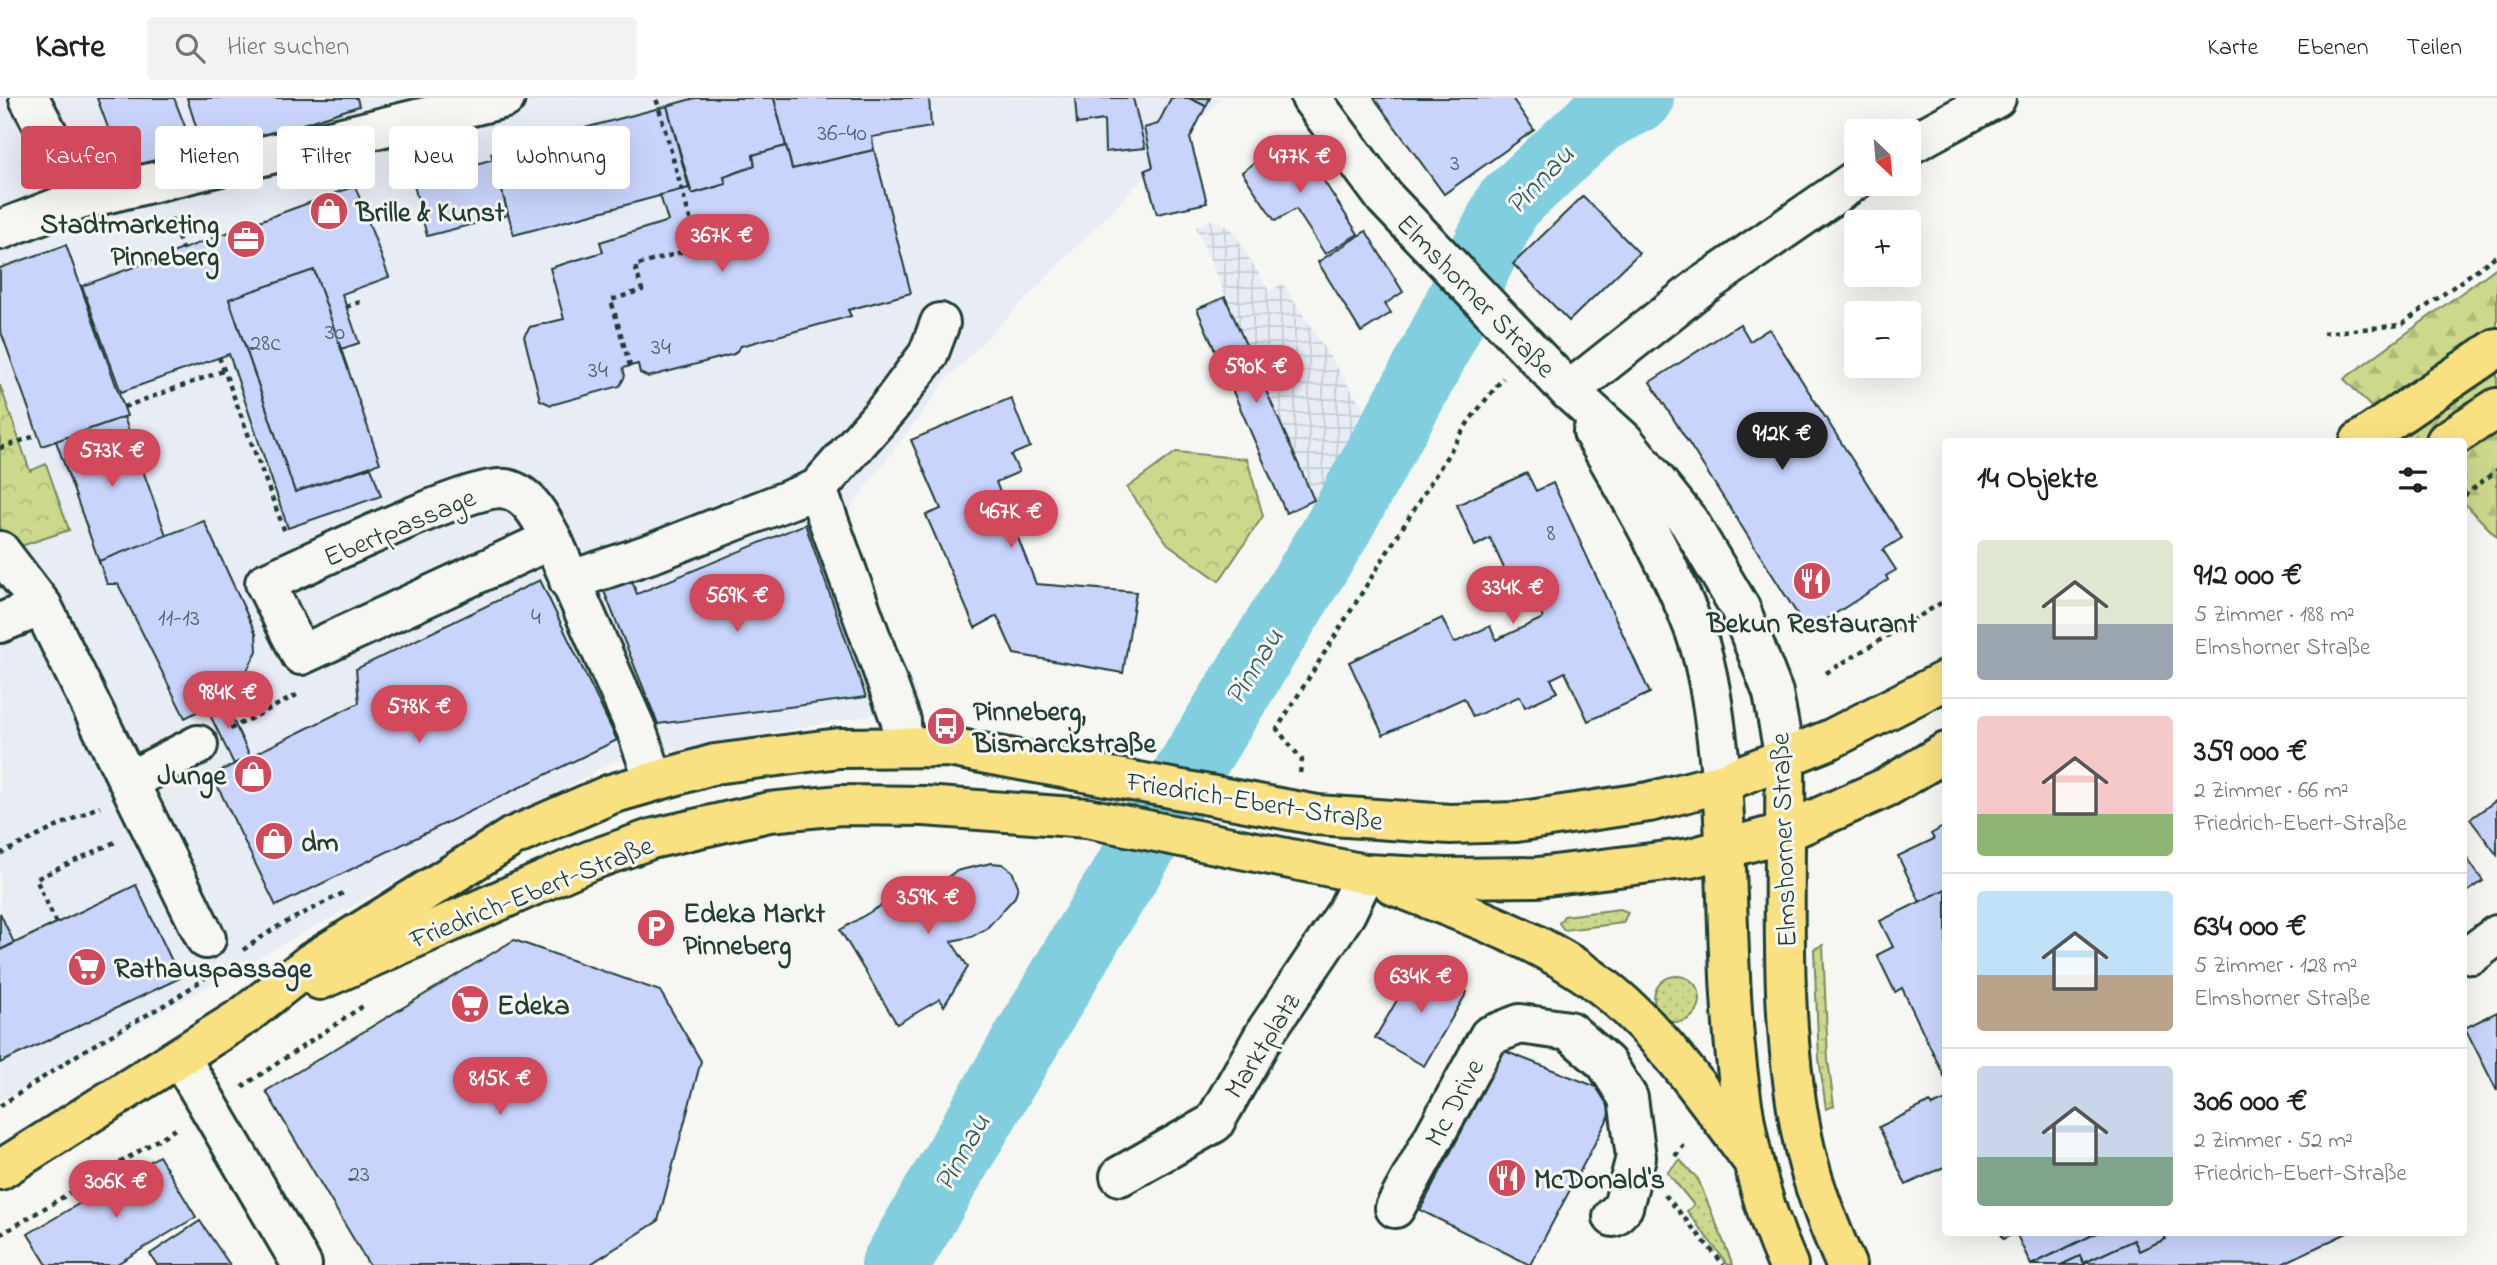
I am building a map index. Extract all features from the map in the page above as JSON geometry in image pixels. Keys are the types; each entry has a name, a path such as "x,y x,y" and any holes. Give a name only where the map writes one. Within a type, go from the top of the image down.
{"main road":[{"path":"2364,438 2497,348"},
{"path":"2451,438 2497,408"},
{"name":"Friedrich-Ebert-Straße","path":"0,1170 244,1016 312,962 512,837 611,794 715,764 839,748 949,747 1317,816 1383,822 1516,822 1648,802 1722,783 1785,759 1942,682"},
{"path":"841,805 874,791 892,774 902,747"},
{"name":"Friedrich-Ebert-Straße","path":"244,1016 589,861 651,839 769,812 841,805 924,806 1087,818 1365,874 1446,878 1538,877 1656,864 1726,850 1786,832 1887,787 1942,754"},
{"name":"Elmshorner Straße","path":"1785,759 1788,1020 1794,1090 1806,1156 1826,1220 1846,1265"},
{"name":"Elmshorner Straße","path":"1722,783 1728,988 1739,1091 1752,1160 1777,1242 1788,1265"},
{"path":"487,906 482,891 487,873 512,837"},
{"name":"Elmshorner Straße","path":"1365,874 1520,936 1612,994 1685,1069 1752,1160"}],"street":[{"path":"29,98 42,126"},
{"path":"141,162 505,98"},
{"name":"Elmshorner Straße","path":"1311,98 1385,198 1569,391 1624,440 1689,522 1740,608 1773,693 1785,759"},
{"path":"1922,138 1996,98"},
{"path":"1569,391 1699,288 1844,188"},
{"path":"0,230 49,189"},
{"path":"569,581 655,552 817,489 889,407 928,355 940,323"},
{"name":"Elmshorner Straße","path":"1569,391 1655,541 1695,632 1714,713 1722,783"},
{"name":"Ebertpassage","path":"302,655 265,583 440,506 489,489 505,488 522,495 537,512 552,539 636,729 654,780"},
{"path":"817,489 897,710 902,747"},
{"path":"302,655 552,539"},
{"path":"0,551 42,606 131,785 208,956"},
{"path":"0,623 42,606"},
{"path":"131,785 198,745"},
{"name":"Marktplatz","path":"1120,1176 1214,1123 1267,1030 1346,913 1365,874"},
{"name":"Mc Drive","path":"1395,1208 1489,1036 1520,1024 1569,1031 1605,1063 1628,1098 1636,1157 1623,1207 1614,1217"},
{"path":"180,1057 302,1265"}],"path":[{"path":"630,366 611,300 642,290 635,266 698,247 656,98"},
{"path":"2323,333 2401,325 2497,256"},
{"path":"346,307 363,301"},
{"path":"1289,782 1300,774 1302,760 1277,729 1469,421 1527,346"},
{"path":"219,357 284,529"},
{"path":"124,407 223,371"},
{"path":"0,448 38,435"},
{"path":"2467,494 2497,470"},
{"path":"1826,673 1942,602"},
{"path":"198,745 301,692 302,655"},
{"path":"0,854 131,785"},
{"path":"56,923 36,879 119,840"},
{"path":"0,1106 85,1050 173,1000 208,956"},
{"path":"246,1085 367,1004"},
{"path":"0,1236 176,1128"},
{"path":"1662,1191 1724,1265"}],"shaded area":[{"path":"0,98 1222,98 949,377 846,514 921,706 612,762 0,1101"},
{"path":"1210,220 1231,228 1269,291 1283,284 1366,413 1314,500 1196,227"}],"green space":[{"path":"2497,267 2497,537 2467,506 2467,438 2401,438 2344,379"},
{"path":"0,385 30,471 46,464 69,530 0,553"},
{"path":"1176,452 1247,459 1263,516 1219,581 1168,544 1127,488"},
{"path":"1620,909 1628,912 1623,923 1564,930 1559,923 1564,916"},
{"path":"1823,945 1828,1060 1834,1106 1826,1109 1819,1059 1814,949"},
{"path":"1677,976 1693,983 1700,999 1693,1015 1677,1022 1661,1015 1654,999 1661,983"},
{"path":"1680,1160 1698,1179 1733,1265 1728,1265 1687,1211 1694,1205 1667,1172"}],"building":[{"path":"97,98 174,98 185,126 155,126 155,165 141,170 141,126 107,126"},
{"path":"187,98 357,98 359,106 296,126 277,126 277,132 263,137 263,126 196,126"},
{"path":"695,98 774,98 786,146 753,155 755,166 724,177 726,184 692,194 667,106"},
{"path":"774,98 929,98 931,127 872,137 874,150 792,169"},
{"path":"1075,98 1133,98 1145,148 1105,152 1104,120 1077,124"},
{"path":"1171,98 1189,98 1206,106 1190,138 1207,203 1157,214 1145,170 1153,167 1144,128 1158,124"},
{"path":"1189,98 1210,98 1206,106"},
{"path":"1374,98 1512,98 1534,130 1444,194"},
{"path":"667,106 689,188 514,235 501,189 630,189 630,126 592,126"},
{"path":"1288,139 1318,172 1358,234 1325,254 1296,209 1275,221 1242,172"},
{"path":"786,146 792,169 874,150 911,293 848,310 851,316 741,346 734,354 648,377 640,373 638,364 623,368 625,376 620,386 551,405 540,400 524,336 530,327 564,319 550,268 603,252 600,242 668,221 660,195 689,188 692,194 726,184 724,177 755,166 753,155"},
{"path":"492,160 492,189 502,189 508,215 427,236 415,189 478,189 478,163"},
{"path":"347,189 356,189 389,277 342,294 359,343 341,349 314,270 229,299 295,492 371,467 381,496 288,528 229,354 121,392 82,286"},
{"path":"1583,196 1639,253 1569,321 1513,264"},
{"path":"1366,231 1403,292 1385,304 1391,313 1361,332 1318,262"},
{"path":"66,245 127,416 42,446 0,329 0,268"},
{"path":"314,270 380,463 295,492 229,299"},
{"path":"1225,297 1314,500 1286,513 1197,309"},
{"path":"1740,324 1750,341 1769,329 1902,538 1883,550 1896,570 1886,576 1888,580 1808,631 1650,382"},
{"path":"1011,398 1030,447 1011,455 1019,472 996,482 1036,584 1136,592 1123,673 1014,654 997,616 975,628 926,515 941,509 911,440"},
{"path":"124,417 167,538 99,561 56,441"},
{"path":"1527,473 1536,491 1553,483 1650,693 1588,721 1565,672 1551,679 1557,692 1525,707 1520,696 1473,717 1464,698 1383,735 1349,662 1442,618 1454,643 1490,626 1496,640 1543,618 1535,599 1521,605 1490,538 1475,546 1457,505"},
{"path":"204,521 256,634 257,651 244,676 249,686 185,718 118,584 107,584 99,561"},
{"path":"805,524 866,697 658,724 599,579 627,568 637,594"},
{"path":"540,580 617,740 276,906 212,775 359,703 356,669"},
{"path":"223,699 250,756 234,764 206,707"},
{"path":"2497,800 2497,855 2470,819"},
{"path":"1942,827 1942,891 1920,902 1898,856 1934,839 1931,834"},
{"path":"2467,858 2483,881 2467,892"},
{"path":"991,863 1002,864 1012,871 1018,886 1015,897 987,928 971,937 951,941 968,967 944,1006 940,999 897,1024 840,930 917,884 924,895 956,871"},
{"name":"Rathauspassage","path":"136,885 180,978 0,1063 0,950"},
{"path":"1942,891 1942,1072 1902,988 1895,992 1877,955 1893,947 1880,921"},
{"path":"0,913 14,943 0,950"},
{"path":"514,940 660,991 701,1061 658,1221 589,1265 369,1265 266,1091"},
{"path":"1418,964 1467,992 1424,1066 1375,1038"},
{"path":"2497,1012 2497,1091 2467,1032 2467,1027"},
{"name":"McDonald's","path":"1504,1051 1620,1096 1530,1265 1420,1210"},
{"path":"1930,1102 1932,1106 1942,1102 1942,1168 1906,1185 1879,1127"},
{"path":"159,1156 196,1217 115,1265 47,1265 28,1234"},
{"path":"200,1221 230,1265 157,1265 150,1254"},
{"path":"2017,1236 2091,1236 2031,1265"},
{"path":"2091,1236 2164,1236 2166,1239 2139,1251 2134,1240 2084,1263 2080,1256 2061,1265 2031,1265"},
{"path":"2164,1236 2341,1236 2280,1265 2084,1263 2134,1240 2139,1251 2166,1239"},
{"path":"2080,1256 2085,1265 2061,1265"}],"waterway":[{"name":"Pinnau","path":"895,1265 1086,938 1334,535 1426,369 1508,204 1599,119 1640,98"}],"place":[{"name":"Brille & Kunst","path":"329,211"},
{"name":"Stadtmarketing Pinneberg","path":"246,239"},
{"name":"Bekun Restaurant","path":"1812,581"},
{"name":"Pinneberg, Bismarckstraße","path":"946,726"},
{"name":"Junge","path":"253,774"},
{"name":"dm","path":"274,841"},
{"name":"Edeka Markt Pinneberg","path":"656,928"},
{"name":"Rathauspassage","path":"87,967"},
{"name":"Edeka","path":"470,1004"},
{"name":"McDonald's","path":"1507,1178"}]}
